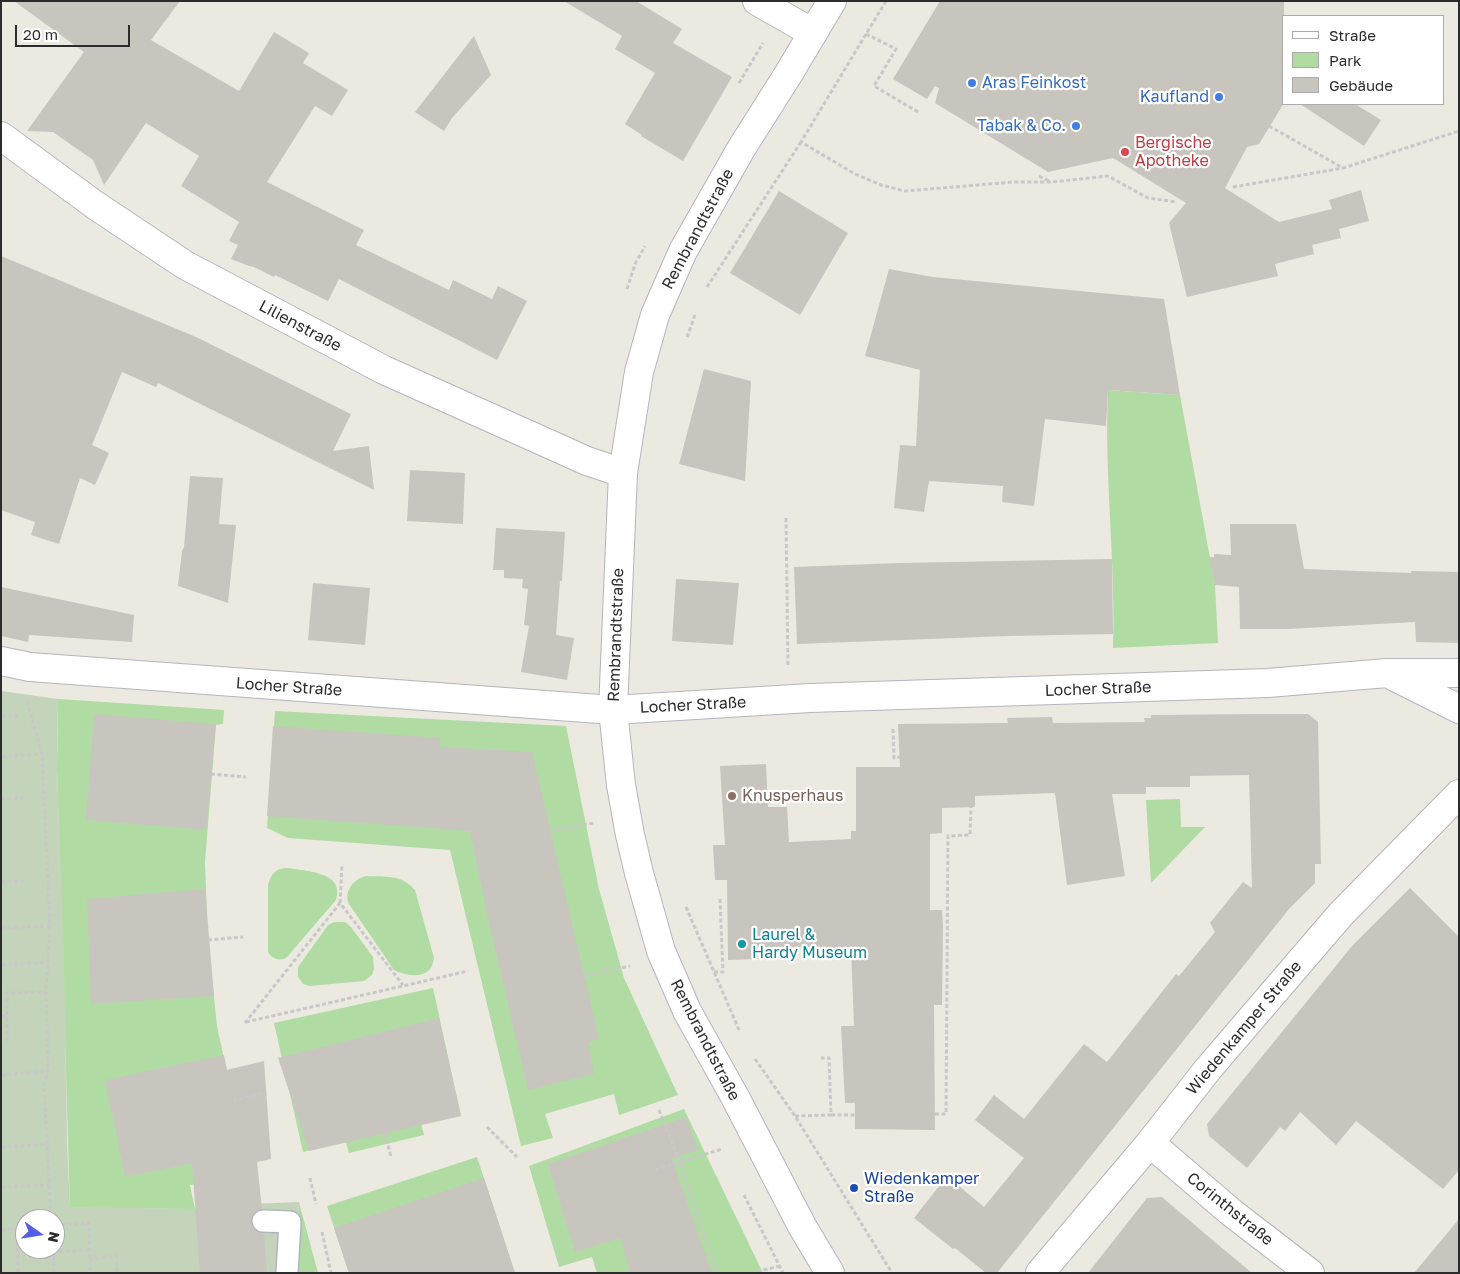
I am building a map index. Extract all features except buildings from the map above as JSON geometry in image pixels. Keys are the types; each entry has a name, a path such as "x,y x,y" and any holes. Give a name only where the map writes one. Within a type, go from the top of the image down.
{"street":[{"path":"757,1 813,33"},
{"name":"Rembrandtstraße","path":"830,1273 802,1226 687,1010 661,951 630,834 621,785 613,710 623,472 638,372 655,315 683,251 741,149 832,1"},
{"name":"Lilienstraße","path":"1,136 95,205 185,265 384,370 586,461 623,472"},
{"name":"Locher Straße","path":"1,661 30,666 613,710 789,700 1268,683 1387,673 1459,673"},
{"path":"1387,673 1459,709"},
{"name":"Wiedenkamper Straße","path":"1040,1273 1150,1143 1208,1069 1341,914 1459,794"},
{"name":"Corinthstraße","path":"1150,1143 1232,1213 1310,1273"}],"lane":[{"path":"263,1221 290,1222 287,1273"}],"path":[{"path":"703,292 801,142 886,1"},
{"path":"866,34 896,49 874,86 918,112"},
{"path":"1269,126 1343,168"},
{"path":"1233,187 1343,168 1459,131"},
{"path":"801,142 855,174 881,185 905,191 1013,182 1052,182 1108,176 1148,198 1177,202"},
{"path":"1039,176 1052,182"},
{"path":"686,339 696,311"},
{"path":"786,518 789,700"},
{"path":"30,666 25,695 42,754 50,926 46,992 48,1071 44,1085 51,1209"},
{"path":"1,716 20,716"},
{"path":"1,757 42,754"},
{"path":"211,774 246,777"},
{"path":"1,799 23,798"},
{"path":"935,1114 946,1114 948,836 970,835 971,807"},
{"path":"551,831 595,823"},
{"path":"342,864 340,903 245,1023 468,971"},
{"path":"1,882 24,881"},
{"path":"714,972 723,972 720,898"},
{"path":"683,900 743,1039"},
{"path":"340,903 403,985"},
{"path":"1,928 50,926"},
{"path":"208,940 243,936"},
{"path":"1,965 47,962"},
{"path":"584,976 633,965"},
{"path":"7,1041 7,993 46,992"},
{"path":"1,1016 7,1016"},
{"path":"752,1055 795,1116 892,1273"},
{"path":"821,1058 829,1058 831,1115"},
{"path":"1,1075 48,1071"},
{"path":"233,1101 261,1093"},
{"path":"659,1110 680,1162 718,1273"},
{"path":"795,1116 855,1115"},
{"path":"487,1127 517,1157"},
{"path":"385,1133 391,1157"},
{"path":"1,1147 47,1144"},
{"path":"654,1170 722,1149"},
{"path":"1,1188 50,1185"},
{"path":"65,1225 88,1223 90,1273"},
{"path":"1,1230 15,1229"},
{"path":"65,1251 90,1250"},
{"path":"90,1259 116,1256 117,1273"},
{"path":"18,1259 18,1273"},
{"path":"53,1259 54,1273"},
{"path":"752,1273 780,1266"}],"green space":[{"path":"1108,390 1180,395 1215,585 1218,643 1113,648 1113,584 1107,422"},
{"path":"1,691 58,699 57,769 64,954 70,1207 195,1209 299,1202 294,1273 1,1273"},
{"path":"58,699 224,710 223,724 216,725 205,862 208,940 217,1026 249,1175 190,1185 195,1209 70,1208 57,769"},
{"path":"275,711 566,726 599,889 624,978 678,1095 619,1115 614,1094 545,1114 553,1138 521,1146 450,850 288,838 267,828"},
{"path":"1180,799 1181,827 1205,827 1151,883 1146,800"},
{"path":"288,868 313,872 330,878 338,891 336,900 287,957 279,959 274,958 268,952 268,885 274,872"},
{"path":"366,876 399,879 415,890 434,958 429,970 425,973 413,975 394,970 349,904 347,895 351,886 357,880"},
{"path":"334,922 345,922 351,927 373,957 374,969 372,975 364,981 310,986 303,984 298,977 298,967 328,925"},
{"path":"433,988 461,1116 421,1124 424,1135 349,1153 346,1142 303,1152 274,1023"},
{"path":"684,1109 763,1273 597,1273 592,1257 559,1267 529,1166"},
{"path":"477,1157 515,1273 349,1273 327,1206"},
{"path":"299,1202 318,1273 294,1273"}],"place":[{"name":"Aras Feinkost","path":"972,83"},
{"name":"Kaufland","path":"1219,97"},
{"name":"Tabak & Co.","path":"1076,126"},
{"name":"Bergische Apotheke","path":"1125,152"},
{"name":"Knusperhaus","path":"732,796"},
{"name":"Laurel & Hardy Museum","path":"742,944"},
{"name":"Wiedenkamper Straße","path":"854,1188"}]}
